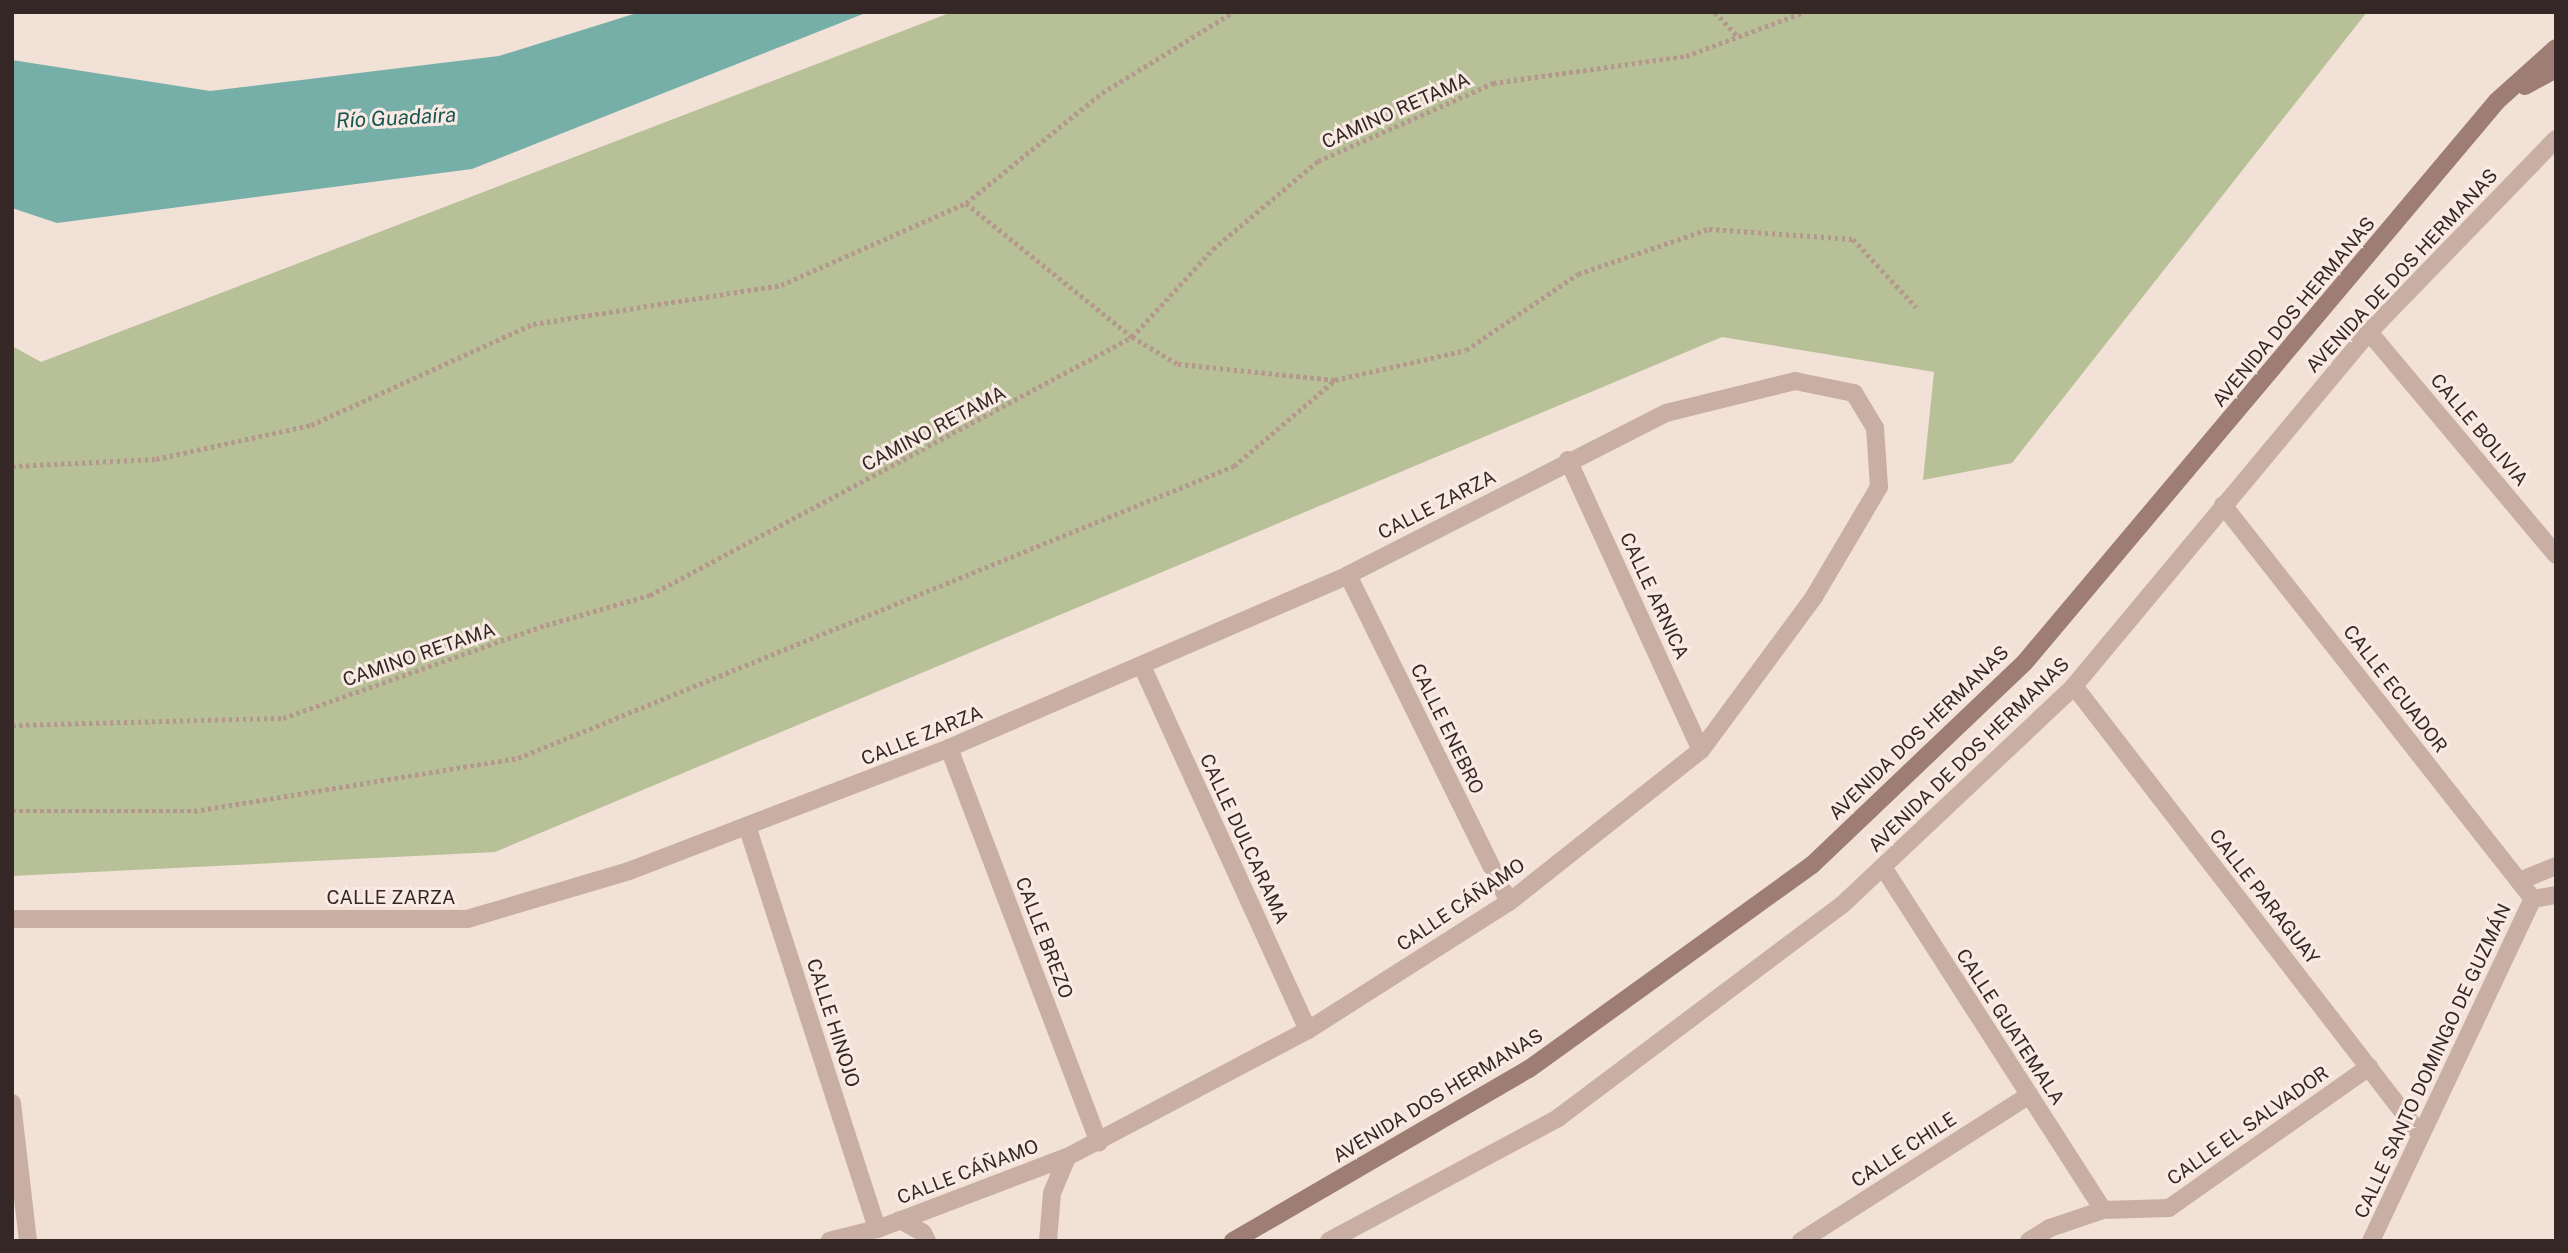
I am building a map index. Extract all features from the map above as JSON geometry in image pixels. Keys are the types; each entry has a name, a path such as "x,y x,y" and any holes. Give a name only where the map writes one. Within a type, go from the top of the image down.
{"main road":[{"name":"AVENIDA DOS HERMANAS","path":"1233,1241 1529,1069 1812,865 2025,662 2497,101 2556,48"},
{"name":"AVENIDA DOS HERMANAS","path":"2497,101 2556,69"}],"street":[{"name":"AVENIDA DE DOS HERMANAS","path":"1329,1241 1558,1118 1842,905 2074,685 2369,332 2556,139"},
{"name":"CALLE BOLIVIA","path":"2369,332 2556,555"},
{"name":"CALLE ZARZA","path":"12,919 467,919 629,871 748,829 949,748 1348,575 1666,412 1795,381"},
{"name":"CALLE CÁÑAMO","path":"829,1241 877,1229 1067,1157 1308,1030 1509,902 1700,750 1814,597 1878,487 1875,428 1854,393 1795,381"},
{"name":"CALLE ARNICA","path":"1568,460 1700,750"},
{"name":"CALLE ECUADOR","path":"2223,505 2533,899"},
{"name":"CALLE ENEBRO","path":"1348,575 1509,902"},
{"name":"CALLE DULCARAMA","path":"1142,666 1308,1030"},
{"name":"CALLE PARAGUAY","path":"2074,685 2420,1134"},
{"name":"CALLE BREZO","path":"949,748 1099,1142"},
{"name":"CALLE HINOJO","path":"748,829 877,1229"},
{"path":"2519,881 2556,866"},
{"name":"CALLE GUATEMALA","path":"1883,867 2103,1210"},
{"path":"2533,899 2556,895"},
{"name":"CALLE SANTO DOMINGO DE GUZMÁN","path":"2371,1241 2533,899"},
{"name":"CALLE EL SALVADOR","path":"2029,1241 2050,1228 2103,1210 2169,1208 2369,1067"},
{"name":"CALLE CHILE","path":"1801,1241 2029,1095"},
{"path":"12,1103 28,1241"},
{"path":"1048,1241 1052,1193 1067,1157"},
{"path":"900,1220 923,1233 927,1241"}],"path":[{"path":"12,466 156,459 311,425 533,324 781,285 966,203 1102,93 1233,12"},
{"path":"1715,12 1738,37"},
{"name":"CAMINO RETAMA","path":"12,725 283,718 546,625 650,595 1132,337 1213,249 1318,161 1493,83 1686,56 1804,12"},
{"path":"966,203 1132,337 1178,364 1335,380 1466,350 1578,274 1709,229 1853,239 1916,307"},
{"path":"12,811 194,811 517,758 1234,466 1335,380"}],"green space":[{"path":"952,12 2367,12 2012,463 1923,480 1934,372 1722,337 495,852 12,876 12,346 41,362"}],"water":[{"name":"Río Guadaíra","path":"640,12 868,12 472,169 57,223 12,208 12,60 210,91 499,56"}]}
